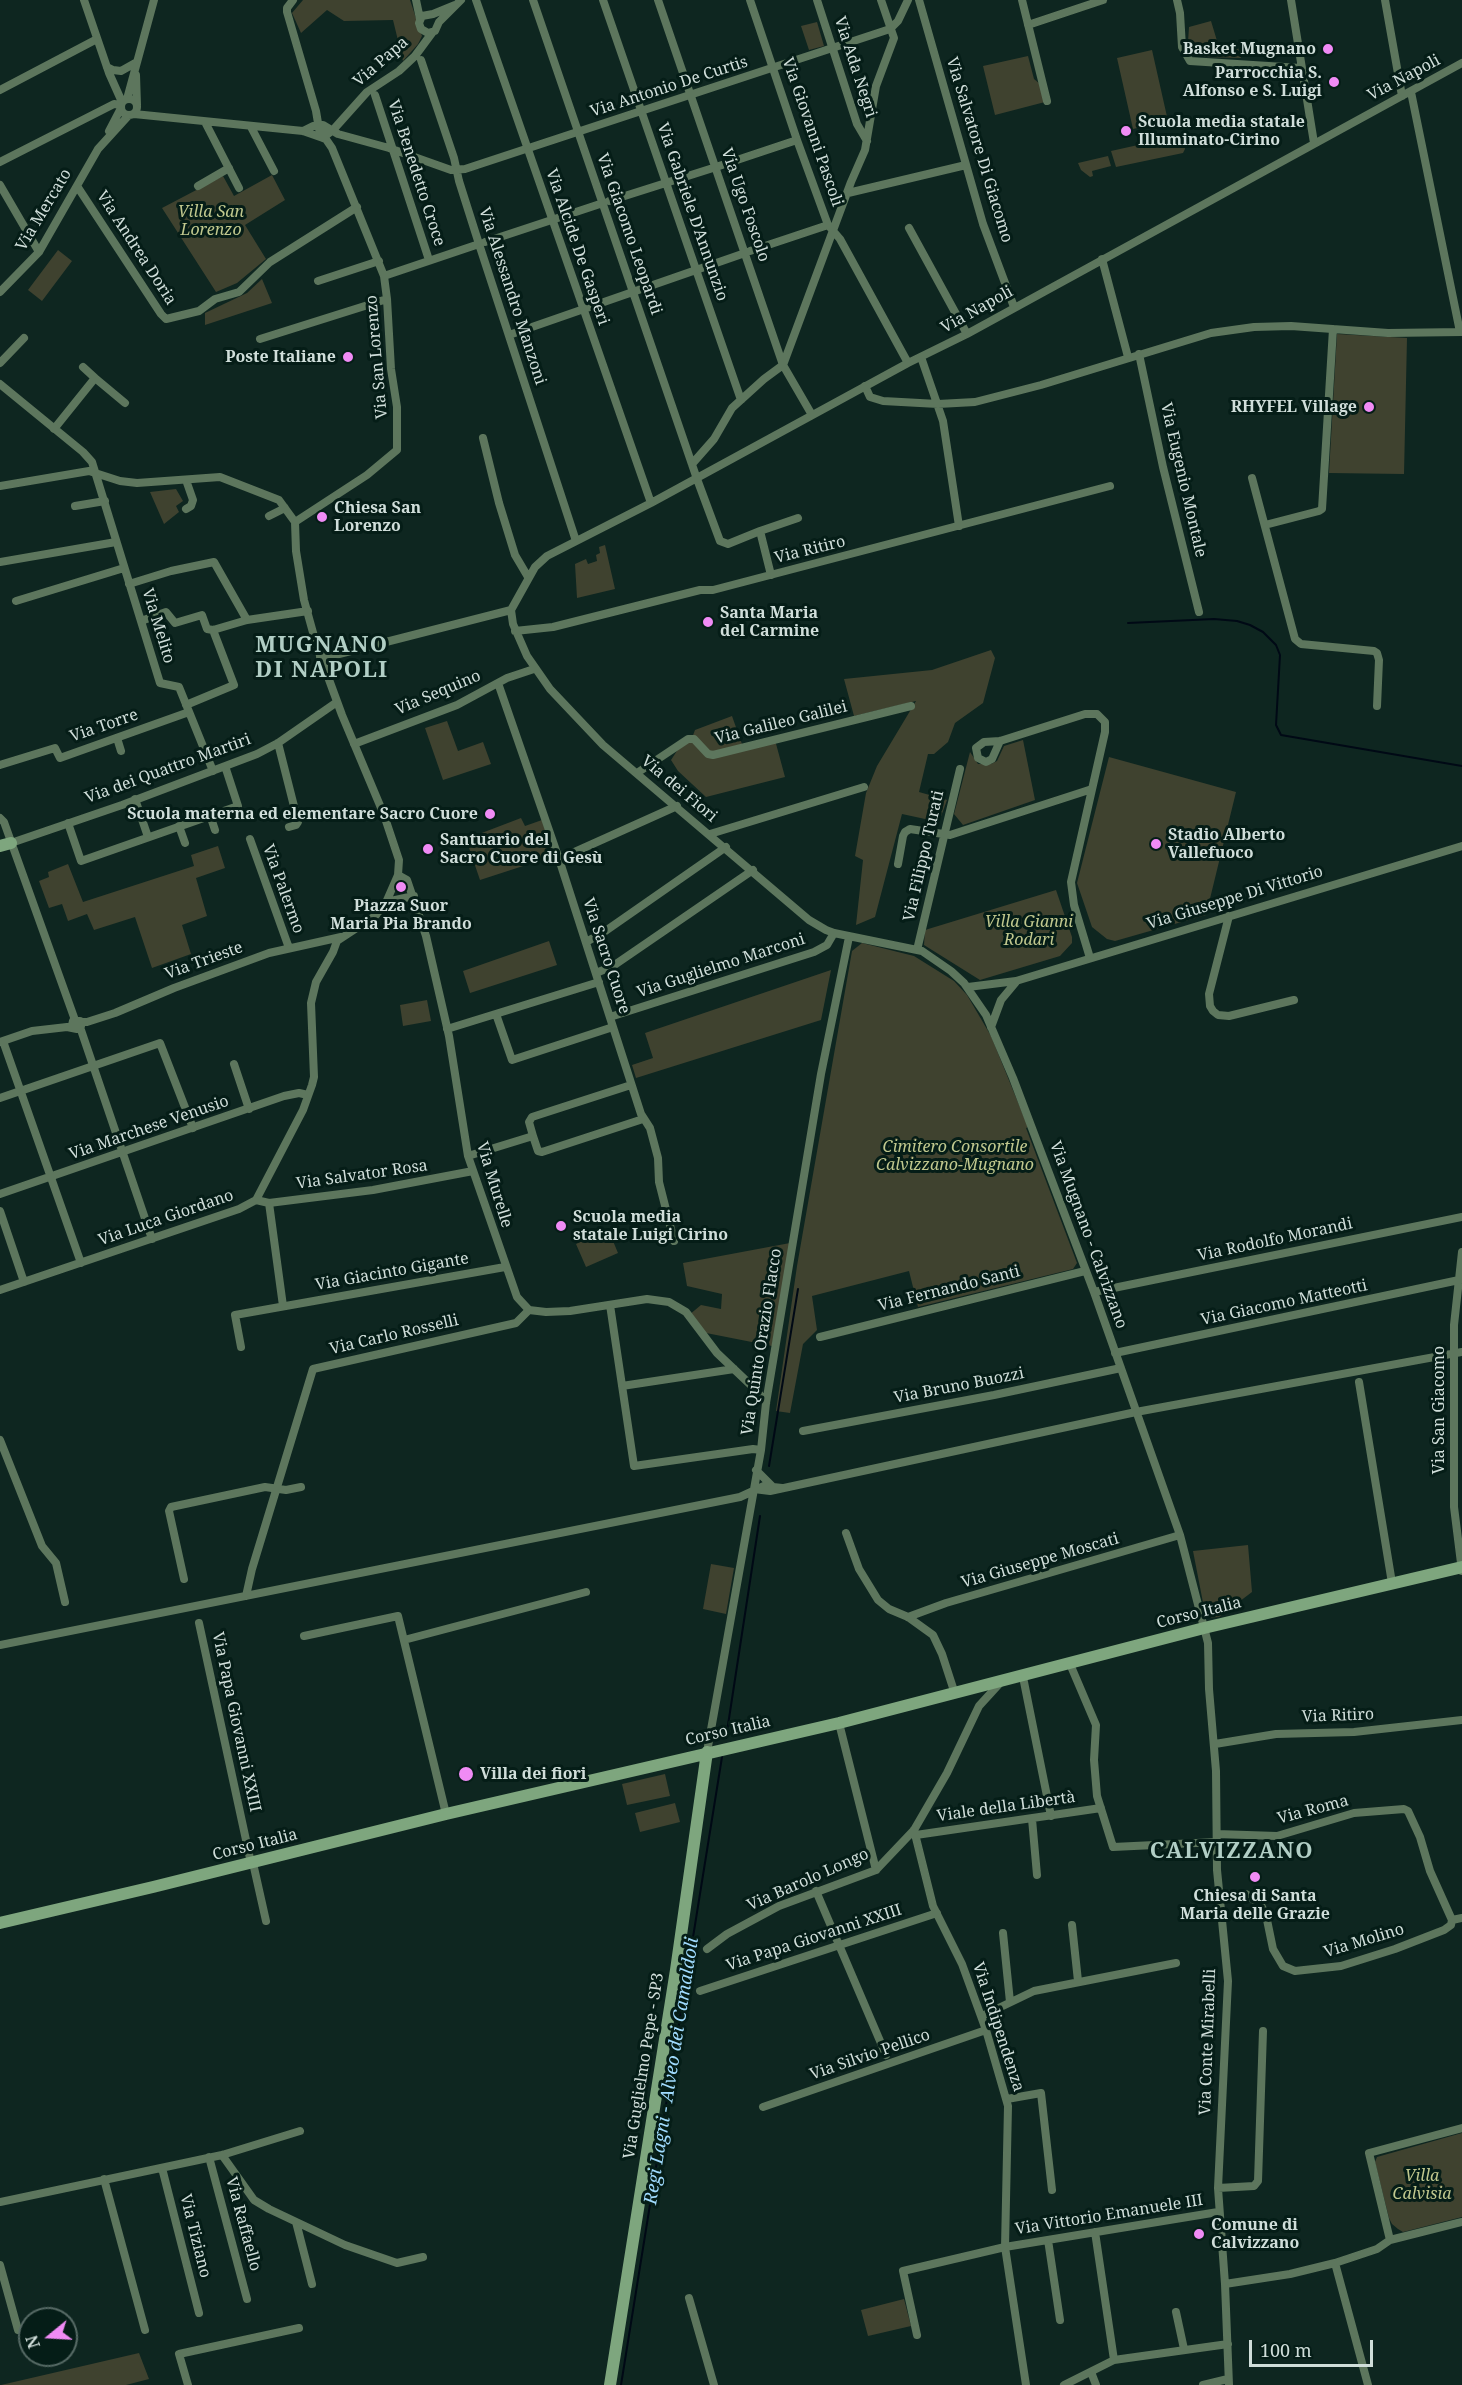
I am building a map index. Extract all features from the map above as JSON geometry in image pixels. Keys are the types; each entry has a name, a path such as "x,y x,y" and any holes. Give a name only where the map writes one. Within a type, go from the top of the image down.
{"street":[{"path":"84,0 107,67 123,104 123,113 134,110 158,116 206,122 303,131 323,138"},
{"name":"Via Mercato","path":"0,292 39,252 107,137 123,104 154,0"},
{"path":"293,0 286,4 316,111 317,125 323,138"},
{"name":"Via Alcide De Gasperi","path":"476,0 651,503"},
{"name":"Via Giacomo Leopardi","path":"532,0 578,133 606,202 633,291 697,479 722,543 728,544 760,531"},
{"name":"Via Gabriele D'Annunzio","path":"603,0 741,400"},
{"name":"Via Ugo Foscolo","path":"658,0 715,167 747,252 783,365 812,415"},
{"name":"Via Giovanni Pascoli","path":"750,0 797,140 831,228 840,238 908,363"},
{"name":"Via Ada Negri","path":"817,0 857,124 867,141"},
{"path":"692,464 714,439 726,417 741,400 783,365 831,228 848,193 867,141 876,86 893,44 893,35 881,0"},
{"path":"890,29 898,21 908,0"},
{"name":"Via Salvatore Di Giacomo","path":"919,0 983,224 1014,307"},
{"path":"1022,0 1047,101"},
{"path":"1028,25 1103,0"},
{"path":"1177,0 1182,47 1190,61 1300,68"},
{"path":"1291,0 1300,68 1314,143"},
{"path":"1385,0 1402,96"},
{"path":"416,1 439,22"},
{"path":"416,1 421,29 426,33 432,33 437,29 439,22 458,2"},
{"path":"420,19 458,2"},
{"name":"Via Antonio De Curtis","path":"457,171 527,150 890,29"},
{"name":"Via Papa","path":"323,138 333,131 367,92 399,71 415,56 432,33"},
{"path":"0,90 97,39"},
{"name":"Via Alessandro Manzoni","path":"421,60 482,243 508,335 576,540"},
{"name":"Via Napoli","path":"511,610 528,577 539,562 576,540 697,479 1462,63"},
{"path":"107,67 121,71 136,65 134,110"},
{"path":"865,386 872,398 897,403 938,404 992,399 1211,333 1254,327 1290,326 1388,333 1461,332 1411,92"},
{"name":"Via Benedetto Croce","path":"375,95 429,260"},
{"path":"0,162 114,104 135,100 134,110"},
{"name":"Via Mercato","path":"107,137 134,110"},
{"path":"316,111 333,131 332,148"},
{"path":"206,122 240,188"},
{"path":"303,131 317,125 457,171"},
{"path":"250,127 274,171"},
{"name":"Via San Lorenzo","path":"295,522 367,475 397,450 397,407 388,340 384,276 332,148 323,138"},
{"path":"384,276 797,140"},
{"path":"848,193 966,165"},
{"path":"198,186 230,168"},
{"path":"0,185 39,252"},
{"name":"Via Andrea Doria","path":"77,186 166,319 199,310 214,300 239,292 270,262 357,207"},
{"path":"508,335 695,269 831,228"},
{"path":"909,228 967,333"},
{"path":"1102,259 1128,357"},
{"path":"318,281 379,261"},
{"path":"260,339 387,298"},
{"path":"1265,525 1319,512 1322,509 1333,329"},
{"path":"0,363 24,338"},
{"name":"Via Eugenio Montale","path":"1139,354 1163,467 1199,612"},
{"path":"921,357 943,421 959,526"},
{"path":"83,367 125,403"},
{"path":"54,429 95,378"},
{"name":"Via Melito","path":"0,384 88,456 96,472 160,683 177,686 213,771"},
{"path":"483,438 515,555 528,577"},
{"path":"0,486 85,472 96,472 128,482 220,477 279,500 295,522 296,551 320,657 399,854 398,875 386,902 375,916 341,936"},
{"path":"1252,478 1297,642 1377,653 1377,706"},
{"path":"186,480 193,500 191,506 186,509"},
{"name":"Via Ritiro","path":"516,633 561,625 681,594 713,590 1110,486"},
{"path":"75,506 105,501"},
{"path":"269,516 285,508"},
{"path":"771,575 760,531 798,518"},
{"path":"0,562 116,542"},
{"path":"129,585 171,571 214,562 247,620"},
{"path":"16,601 124,568"},
{"path":"320,657 511,610"},
{"name":"Via dei Fiori","path":"511,610 516,633 534,669 603,745 810,920 826,930 849,937"},
{"path":"141,621 167,612 175,623 202,615 207,629 213,630 247,620 308,611"},
{"name":"Via Torre","path":"0,765 55,748 60,758 117,738 234,686 213,630"},
{"name":"Via Sequino","path":"354,744 457,705 498,683 534,669"},
{"name":"Via Sacro Cuore","path":"498,683 559,859 631,1085 649,1127 657,1154 658,1182 674,1241"},
{"name":"Via dei Quattro Martiri","path":"6,844 257,754 338,704"},
{"name":"Via Galileo Galilei","path":"637,773 688,739 697,741 708,754 713,755 911,706"},
{"path":"1000,741 1085,714 1097,714 1103,719 1106,732 1072,873 1071,889 1090,958"},
{"path":"117,738 120,751"},
{"path":"278,743 298,822 289,827"},
{"path":"68,823 81,861 238,806 225,766"},
{"name":"Via Filippo Turati","path":"917,950 960,769"},
{"path":"710,834 864,787"},
{"path":"898,864 903,836 907,830 954,834 1092,789"},
{"path":"135,799 148,837"},
{"path":"559,859 677,806"},
{"path":"210,815 215,830"},
{"path":"0,818 4,822 6,844 82,1038 152,1239"},
{"path":"179,826 184,843"},
{"name":"Via Palermo","path":"250,839 289,948"},
{"name":"Via Giuseppe Di Vittorio","path":"968,987 1016,981 1462,846"},
{"path":"586,942 604,932 726,847"},
{"path":"447,1029 496,1014 597,977 753,870"},
{"path":"386,902 416,900 407,880 398,875"},
{"name":"Via Murelle","path":"416,900 447,1029 468,1156 517,1298 529,1310"},
{"path":"1229,916 1208,1000 1214,1011 1218,1015 1229,1016 1294,1000"},
{"name":"Via Guglielmo Marconi","path":"610,1017 814,952 827,945 834,933"},
{"name":"Via Trieste","path":"1,1042 32,1031 75,1025 115,1014 174,988 269,953 341,936"},
{"name":"Via Luca Giordano","path":"0,1290 238,1209 256,1200 303,1110 314,1077 311,1003 316,982 341,936"},
{"name":"Via Mugnano - Calvizzano","path":"849,937 917,950 951,971 968,987 980,1003 1094,1292 1180,1535 1204,1628"},
{"name":"Via Quinto Orazio Flacco","path":"707,1752 761,1450 766,1403 821,1074 849,937"},
{"path":"991,1027 1001,1000 1016,981"},
{"path":"980,1003 994,985"},
{"path":"980,1003 1001,1000"},
{"path":"496,1014 512,1060 613,1027"},
{"path":"1,1042 21,1091 81,1263"},
{"path":"0,1098 160,1044 193,1128"},
{"path":"234,1064 249,1109"},
{"path":"631,1085 532,1117 528,1120 538,1151 542,1152 644,1119"},
{"name":"Via Marchese Venusio","path":"0,1194 292,1094 308,1095"},
{"path":"468,1156 533,1137"},
{"name":"Via Salvator Rosa","path":"256,1200 269,1203 373,1190 473,1171"},
{"path":"269,1203 284,1306"},
{"path":"0,1210 24,1282"},
{"name":"Via Rodolfo Morandi","path":"1094,1292 1462,1217"},
{"name":"Via San Giacomo","path":"1462,1252 1454,1325 1458,1353 1454,1507 1462,1569"},
{"name":"Via Giacinto Gigante","path":"241,1347 234,1315 505,1267"},
{"name":"Via Fernando Santi","path":"820,1336 1085,1271"},
{"name":"Via Giacomo Matteotti","path":"1115,1353 1459,1280"},
{"path":"529,1310 570,1311 656,1299 669,1302 686,1312 709,1344 766,1403"},
{"path":"610,1305 634,1466 753,1449 761,1450"},
{"name":"Via Carlo Rosselli","path":"246,1596 313,1369 516,1323 529,1310"},
{"path":"0,1645 740,1497 753,1489 761,1492 782,1488 1136,1412 1458,1353"},
{"name":"Via Bruno Buozzi","path":"803,1431 994,1395 1121,1368"},
{"path":"622,1386 734,1369"},
{"path":"1359,1382 1392,1583"},
{"path":"0,1440 42,1546 58,1568 65,1602"},
{"path":"756,1470 771,1489"},
{"path":"184,1578 171,1507 265,1487 290,1490 302,1487"},
{"path":"740,1497 751,1500 771,1489"},
{"path":"846,1533 858,1569 867,1586 889,1609 908,1617 933,1635 955,1694"},
{"name":"Via Giuseppe Moscati","path":"908,1617 946,1603 1180,1535"},
{"name":"Corso Italia","path":"0,1923 446,1814 840,1723 1204,1628 1392,1583 1462,1569"},
{"path":"404,1640 586,1592"},
{"path":"304,1636 398,1616 446,1814"},
{"name":"Via Papa Giovanni XXIII","path":"199,1623 266,1921"},
{"name":"Via Conte Mirabelli","path":"1204,1628 1208,1643 1209,1689 1215,1744 1223,1956 1228,1981 1218,2212 1225,2284 1229,2382"},
{"path":"1070,1664 1096,1725 1094,1760 1097,1796 1113,1847 1217,1838"},
{"path":"1023,1677 1051,1816"},
{"name":"Via Barolo Longo","path":"707,1948 727,1934 779,1906 876,1870 915,1832 947,1773 979,1706 1000,1683"},
{"name":"Via Ritiro","path":"1215,1744 1276,1734 1354,1732 1462,1720"},
{"path":"840,1723 876,1870"},
{"name":"Via Guglielmo Pepe - SP3","path":"610,2385 676,1970 707,1752"},
{"name":"Viale della Libertà","path":"915,1832 1032,1819 1101,1808"},
{"name":"Via Roma","path":"1217,1838 1277,1836 1354,1813 1404,1809 1408,1811 1420,1837 1430,1871 1452,1920"},
{"path":"1032,1819 1037,1875"},
{"name":"Via Indipendenza","path":"915,1832 933,1906 962,1964 982,2016 1007,2099 1009,2142 1005,2247 1026,2385"},
{"path":"816,1892 886,2055"},
{"name":"Via Molino","path":"1219,1894 1246,1894 1261,1905 1266,1915 1273,1949 1283,1966 1295,1971 1341,1966 1395,1949 1444,1930 1451,1925 1452,1920"},
{"name":"Via Papa Giovanni XXIII","path":"700,1991 937,1913"},
{"path":"1452,1920 1462,1918"},
{"path":"1072,1925 1078,1981"},
{"path":"1002,1933 1010,2002"},
{"path":"982,2016 1034,1991 1176,1963"},
{"name":"Via Silvio Pellico","path":"763,2107 986,2030"},
{"path":"1218,2188 1254,2186 1258,2181 1263,2031"},
{"path":"1007,2099 1041,2093 1052,2190"},
{"path":"1390,2240 1369,2153 1462,2128"},
{"path":"0,2202 222,2155 300,2131"},
{"path":"222,2155 255,2200 296,2222 345,2245 397,2262 423,2257"},
{"name":"Via Raffaello","path":"209,2157 247,2299"},
{"name":"Via Tiziano","path":"162,2168 199,2313"},
{"path":"104,2179 145,2330"},
{"name":"Via Vittorio Emanuele III","path":"917,2335 903,2271 1005,2247 1218,2212"},
{"path":"296,2222 312,2284"},
{"path":"1225,2284 1279,2276 1335,2263 1377,2249 1390,2240 1462,2222"},
{"path":"1095,2232 1114,2360"},
{"path":"1048,2240 1060,2320"},
{"path":"1335,2263 1368,2385"},
{"path":"0,2265 18,2330"},
{"path":"689,2298 714,2385"},
{"path":"1176,2312 1184,2349"},
{"path":"188,2385 179,2354 299,2328"},
{"path":"1064,2385 1114,2360 1228,2344"},
{"path":"1091,2372 1096,2385"},
{"path":"1203,2385 1229,2382"}],"green space":[{"path":"303,0 410,0 422,36 403,61 393,20 344,21 327,10 301,33 292,13"},
{"path":"1211,21 1221,54 1238,48 1241,58 1204,57 1188,42 1189,27"},
{"path":"817,22 824,46 809,50 801,26"},
{"path":"1152,50 1168,121 1133,129 1117,58"},
{"path":"1028,56 1034,79 1040,84 1045,102 995,115 983,66"},
{"path":"1183,135 1185,149 1183,153 1116,167 1111,151"},
{"path":"1108,156 1111,166 1092,171 1093,176 1090,177 1081,170 1078,163"},
{"name":"Villa San Lorenzo","path":"272,175 285,200 245,225 266,259 237,283 216,292 162,208 223,176 234,196"},
{"path":"58,250 72,261 42,301 28,290"},
{"path":"262,279 272,303 205,325 205,313 247,293"},
{"name":"RHYFEL Village","path":"1337,334 1407,338 1404,474 1329,473"},
{"path":"176,489 183,501 176,506 179,512 164,524 150,492"},
{"path":"605,545 615,589 577,598 575,564 586,559 588,564 597,561 596,555 600,553 599,547"},
{"path":"991,650 995,658 983,703 955,723 948,742 934,754 928,754 919,792 947,800 939,822 902,814 875,917 856,925 863,860 855,856 866,793 877,766 916,701 854,716 844,679 932,670"},
{"path":"732,716 743,747 775,740 785,777 706,797 678,771 671,760 684,740 692,738 695,730"},
{"path":"447,721 458,751 483,742 491,764 443,780 425,728"},
{"path":"1023,740 1035,800 963,825 954,814 970,752 978,764 991,764 997,761 1004,746"},
{"name":"Stadio Alberto Vallefuoco","path":"1109,757 1236,792 1206,915 1115,941 1107,939 1092,927 1077,883"},
{"path":"521,818 525,826 542,820 554,856 480,880 466,839"},
{"path":"218,846 225,868 196,878 207,916 182,925 191,954 152,968 135,917 94,930 87,914 68,921 62,904 49,908 39,881 49,877 48,872 68,864 83,902 194,866 191,855"},
{"name":"Villa Gianni Rodari","path":"1056,890 1072,937 1072,943 1060,956 980,980 924,945 925,930"},
{"path":"549,941 557,965 470,993 463,971"},
{"name":"Cimitero Consortile Calvizzano-Mugnano","path":"862,943 914,956 954,981 967,995 991,1036 1028,1127 1026,1128 1077,1263 1073,1269 918,1307 909,1271 812,1296 817,1330 803,1344 790,1413 776,1411 797,1266 852,951"},
{"path":"831,970 821,1020 636,1078 632,1065 653,1058 645,1033"},
{"path":"427,1000 431,1021 403,1026 400,1005"},
{"path":"608,1229 618,1253 586,1267 576,1244"},
{"path":"790,1243 772,1346 701,1332 689,1315 701,1305 721,1309 722,1294 687,1286 683,1263"},
{"path":"1248,1545 1252,1592 1219,1617 1206,1618 1193,1551"},
{"path":"711,1564 734,1568 726,1614 703,1609"},
{"path":"665,1774 670,1796 627,1805 622,1784"},
{"path":"675,1803 680,1822 640,1832 635,1813"},
{"name":"Villa Calvisia","path":"1462,2133 1462,2217 1403,2232 1398,2229 1389,2218 1375,2162 1377,2157"},
{"path":"904,2299 911,2326 868,2336 861,2310"},
{"path":"139,2353 149,2379 126,2385 1,2385"}],"waterway":[{"name":"Regi Lagni - Alveo dei Camaldoli","path":"1128,623 1214,619 1237,621 1250,625 1263,632 1276,645 1280,655 1276,725 1281,735 1462,766"},
{"name":"Regi Lagni - Alveo dei Camaldoli","path":"769,1466 798,1289"},
{"name":"Regi Lagni - Alveo dei Camaldoli","path":"726,1738 760,1516"},
{"name":"Regi Lagni - Alveo dei Camaldoli","path":"621,2385 722,1757"}],"place":[{"name":"Basket Mugnano","path":"1328,49"},
{"name":"Parrocchia S. Alfonso e S. Luigi","path":"1334,82"},
{"name":"Scuola media statale Illuminato-Cirino","path":"1126,131"},
{"name":"Poste Italiane","path":"348,357"},
{"name":"RHYFEL Village","path":"1369,407"},
{"name":"Chiesa San Lorenzo","path":"322,517"},
{"name":"Santa Maria del Carmine","path":"708,622"},
{"name":"Scuola materna ed elementare Sacro Cuore","path":"490,814"},
{"name":"Stadio Alberto Vallefuoco","path":"1156,844"},
{"name":"Santuario del Sacro Cuore di Gesù","path":"428,849"},
{"name":"Piazza Suor Maria Pia Brando","path":"401,887"},
{"name":"Scuola media statale Luigi Cirino","path":"561,1226"},
{"name":"Villa dei fiori","path":"466,1774"},
{"name":"Chiesa di Santa Maria delle Grazie","path":"1255,1877"},
{"name":"Comune di Calvizzano","path":"1199,2234"}],"district":[{"name":"MUGNANO DI NAPOLI","path":"322,658"},
{"name":"CALVIZZANO","path":"1232,1852"}]}
